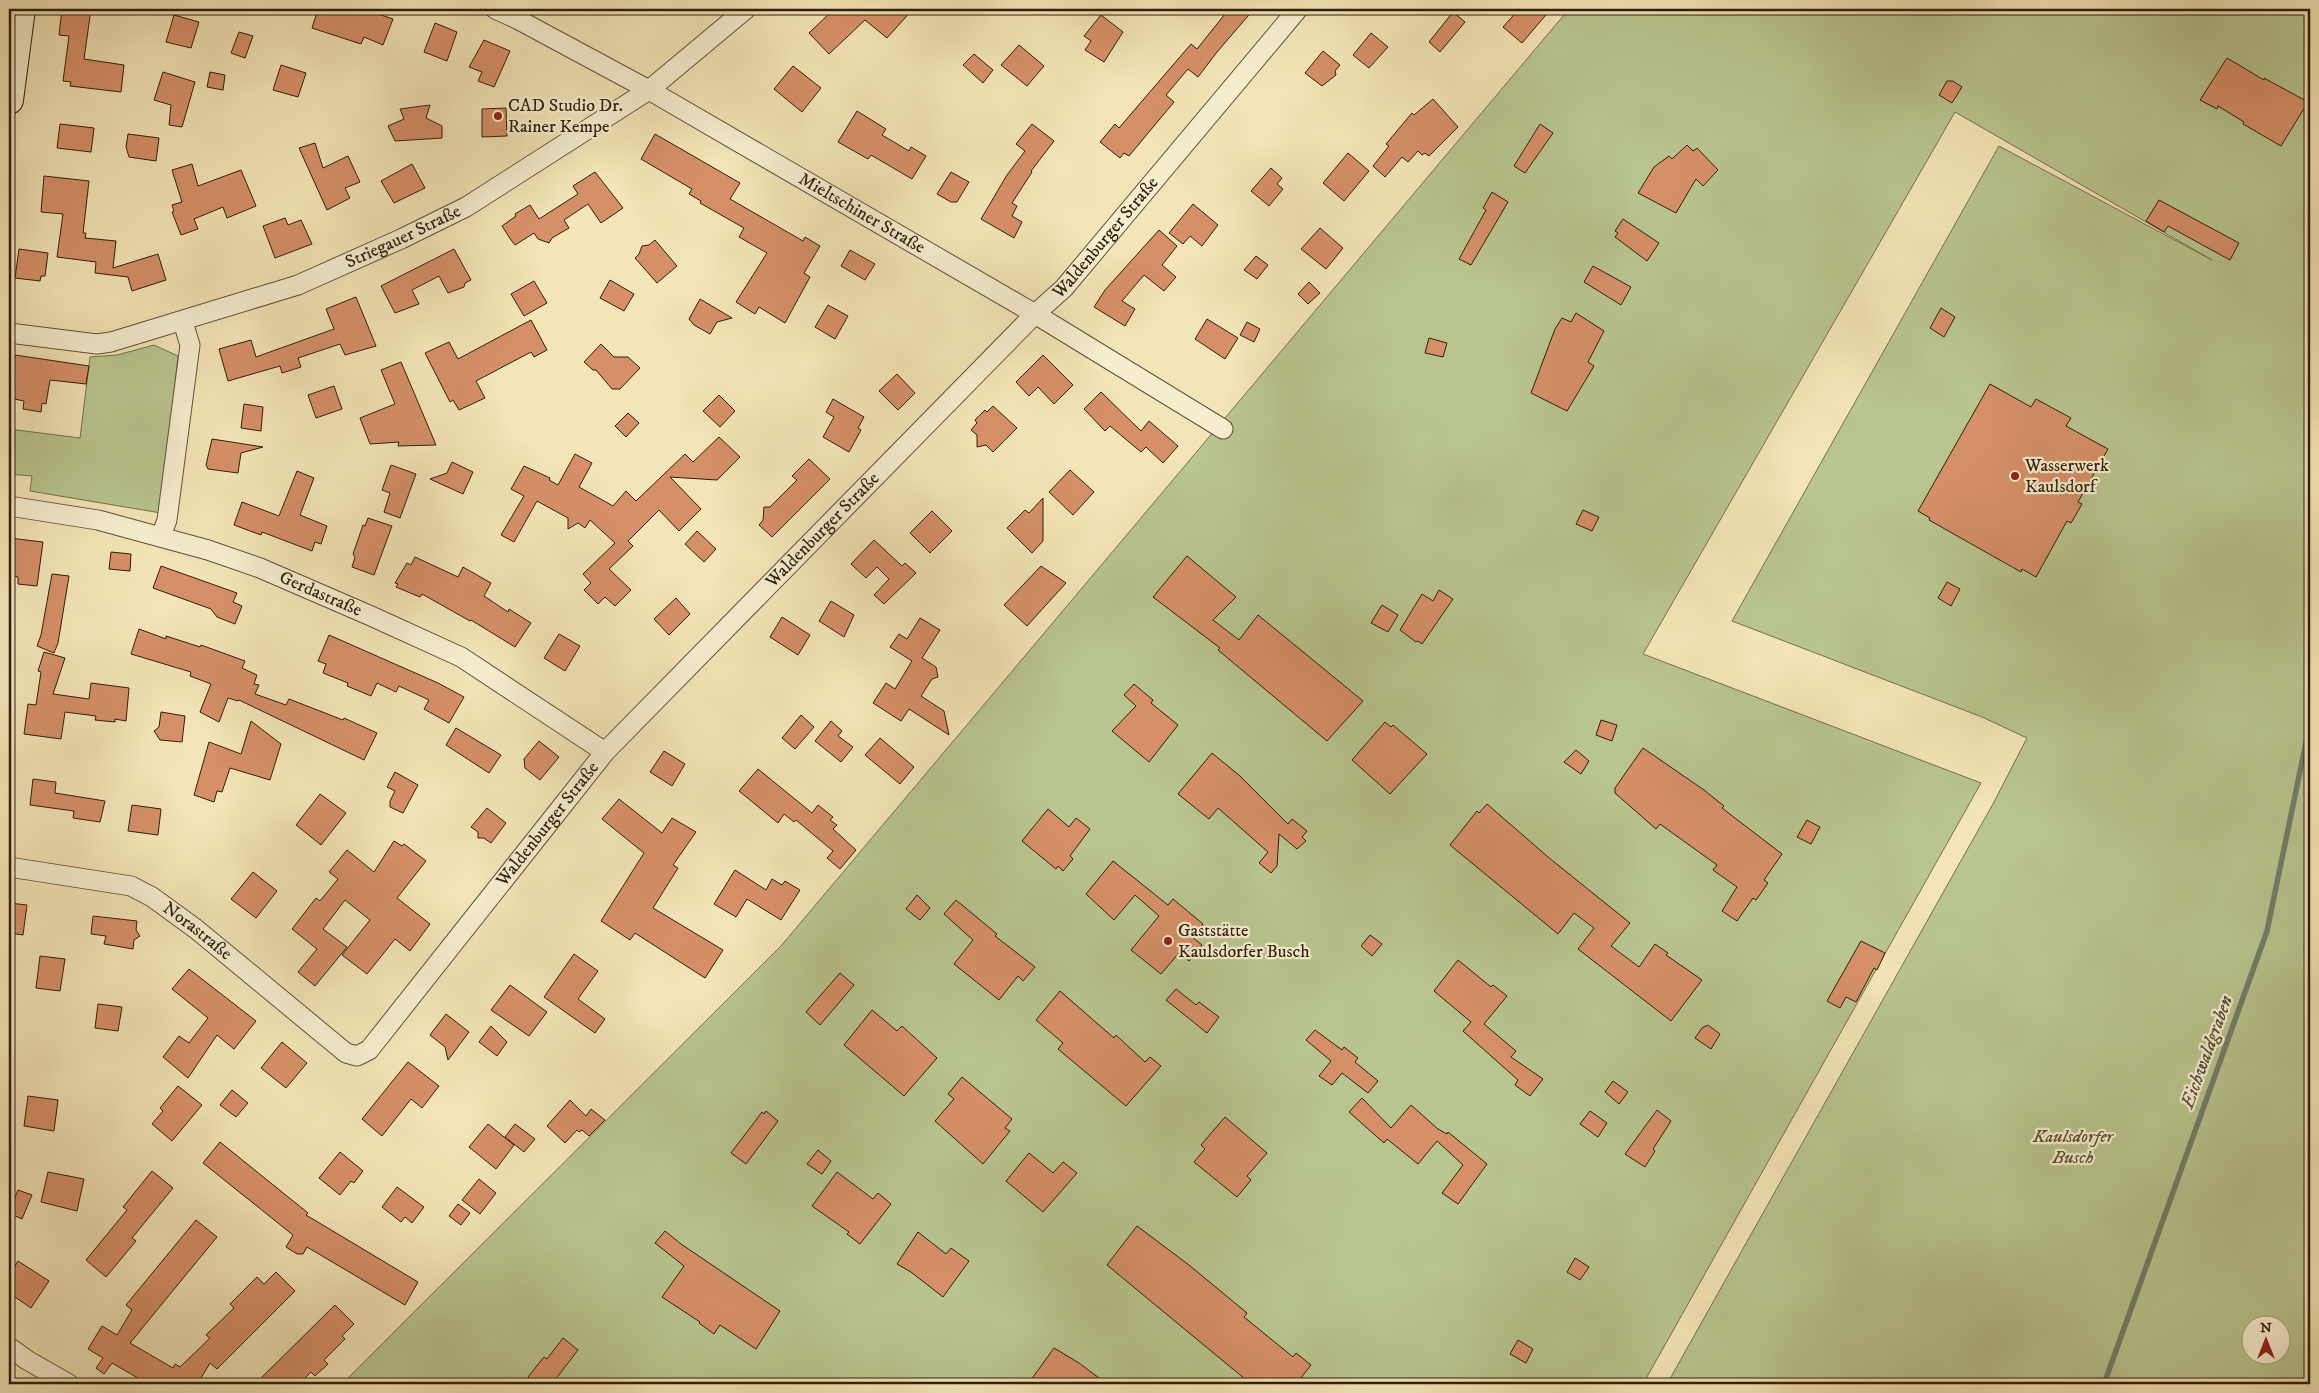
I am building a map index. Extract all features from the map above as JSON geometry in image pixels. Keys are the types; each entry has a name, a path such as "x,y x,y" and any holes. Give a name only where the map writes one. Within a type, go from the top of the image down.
{"main road":[{"path":"9,100 21,9"}],"street":[{"name":"Mieltschiner Straße","path":"494,9 517,18 649,90 1035,314 1223,429"},
{"name":"Striegauer Straße","path":"9,333 97,344 111,342 183,322 298,285 401,239 466,207 649,90 746,9"},
{"name":"Waldenburger Straße","path":"357,1056 369,1050 389,1026 605,752 1035,314 1064,288 1298,9"},
{"path":"161,536 167,520 190,345 183,322"},
{"name":"Gerdastraße","path":"9,506 98,520 161,536 260,568 461,657 605,752"},
{"name":"Norastraße","path":"9,867 131,886 152,897 196,929 346,1053 357,1056"},
{"path":"9,1347 27,1360 69,1384"}],"green space":[{"name":"Kaulsdorfer Busch","path":"1569,9 2310,9 2310,1384 1667,1384 1994,802 2027,738 1982,717 1732,621 1999,146 2212,260 1955,112 1643,654 1981,783 1643,1384 342,1384 781,946"},
{"path":"154,345 178,356 161,513 30,491 32,476 9,474 9,429 80,438 90,357 117,355"}],"building":[{"path":"62,9 91,9 84,59 124,65 121,92 70,86 71,82 63,81 69,36 59,35"},
{"path":"318,9 363,9 393,19 383,45 364,37 361,44 312,28"},
{"path":"834,9 913,9 887,38 865,20 829,54 809,33"},
{"path":"1229,9 1254,9 1198,77 1188,69 1166,95 1174,102 1129,156 1124,153 1120,158 1100,142 1115,124 1119,128 1191,44 1197,49"},
{"path":"1519,9 1551,9 1522,43 1503,27"},
{"path":"1453,12 1465,22 1440,52 1429,42"},
{"path":"174,15 199,22 191,48 166,42"},
{"path":"1101,15 1123,32 1104,62 1085,50 1091,41 1084,36"},
{"path":"435,23 457,32 447,61 424,52"},
{"path":"239,32 253,36 245,58 231,53"},
{"path":"1371,33 1388,47 1369,68 1353,55"},
{"path":"484,40 510,51 494,87 478,81 482,72 469,67"},
{"path":"1019,45 1044,66 1027,86 1001,65"},
{"path":"1323,51 1340,65 1335,71 1336,75 1322,86 1305,73"},
{"path":"974,54 993,70 983,83 963,65"},
{"path":"2227,58 2264,80 2264,78 2308,102 2281,146 2243,124 2244,122 2218,106 2217,109 2200,100"},
{"path":"281,65 306,73 298,97 273,90"},
{"path":"793,66 821,88 802,112 774,89"},
{"path":"163,72 195,82 182,127 169,125 171,105 154,100"},
{"path":"210,72 225,75 223,90 207,87"},
{"path":"1947,81 1953,81 1962,87 1952,103 1939,95"},
{"path":"1433,99 1458,127 1429,156 1425,153 1422,155 1418,151 1408,162 1402,157 1385,177 1373,166 1389,146 1386,144 1412,113 1414,115"},
{"path":"430,105 426,118 442,126 442,138 395,141 388,126 404,119 400,109"},
{"path":"506,108 507,136 482,137 482,109"},
{"path":"857,111 886,129 882,135 909,151 911,147 926,156 912,179 871,155 868,159 838,142"},
{"path":"60,124 94,128 91,152 57,148"},
{"path":"1032,124 1054,141 1031,171 1012,203 1017,206 1012,216 1022,222 1014,238 981,219 1007,175 1025,151 1016,144"},
{"path":"1540,124 1553,133 1525,173 1514,166"},
{"path":"128,134 159,138 156,161 129,157 126,147"},
{"path":"655,134 740,183 730,199 803,241 805,237 820,246 804,273 810,277 785,323 759,307 755,314 736,302 767,253 739,237 744,228 700,203 701,201 689,194 692,189 641,159"},
{"path":"315,143 323,168 348,156 360,182 345,188 350,198 327,210 299,148"},
{"path":"1687,145 1693,151 1697,148 1718,170 1703,186 1696,179 1676,213 1638,193 1654,167 1669,156 1672,159"},
{"path":"1348,153 1369,171 1344,201 1323,183"},
{"path":"192,164 198,186 241,170 256,206 227,218 223,207 194,219 198,229 181,235 172,212 174,211 172,205 182,202 172,170"},
{"path":"412,164 425,188 394,203 381,181"},
{"path":"1271,168 1282,178 1277,184 1283,189 1269,206 1251,191"},
{"path":"595,172 623,208 601,223 588,204 564,220 569,228 552,238 549,243 538,239 534,233 515,245 502,226 516,216 515,214 530,205 539,219 578,194 573,186"},
{"path":"951,172 969,182 957,202 951,202 937,194"},
{"path":"44,176 89,181 83,233 86,233 85,238 116,241 113,268 158,254 166,280 132,291 128,277 95,273 96,262 57,257 63,214 41,212"},
{"path":"1492,192 1508,202 1471,265 1459,259 1486,210 1483,208"},
{"path":"2159,200 2239,243 2230,260 2168,226 2164,232 2146,221"},
{"path":"1193,204 1218,225 1202,246 1190,236 1183,244 1169,233"},
{"path":"285,218 288,225 301,220 312,244 275,258 263,226"},
{"path":"1623,219 1659,243 1647,261 1615,237 1618,233 1615,231"},
{"path":"1320,228 1343,248 1326,269 1301,249"},
{"path":"1159,230 1177,246 1162,265 1176,277 1164,291 1144,275 1122,301 1135,309 1125,326 1094,307 1105,290"},
{"path":"655,240 677,266 657,283 635,258 642,246 649,245"},
{"path":"19,249 48,253 45,276 41,276 40,281 15,278"},
{"path":"454,249 471,280 465,283 464,287 448,293 439,276 412,290 419,304 395,313 381,286"},
{"path":"850,250 875,264 865,280 841,266"},
{"path":"1256,256 1268,265 1257,279 1244,270"},
{"path":"1593,266 1631,287 1621,305 1584,282"},
{"path":"610,280 634,294 624,311 600,298"},
{"path":"534,281 547,303 524,316 511,294"},
{"path":"1309,282 1320,293 1308,304 1298,294"},
{"path":"356,297 376,346 345,355 340,344 298,358 301,367 282,373 280,366 228,381 219,349 251,340 256,357 334,329 326,309"},
{"path":"700,299 732,318 717,322 710,334 694,325 689,319"},
{"path":"828,305 848,316 835,339 815,327"},
{"path":"1941,308 1955,317 1944,337 1930,328"},
{"path":"1576,313 1604,331 1588,362 1594,366 1567,411 1531,393 1555,329 1562,318 1571,322"},
{"path":"1207,319 1238,338 1225,359 1195,339"},
{"path":"531,320 547,350 534,357 531,352 476,381 485,398 459,410 453,400 450,402 425,353 449,342 458,359"},
{"path":"1247,322 1260,329 1254,342 1240,335"},
{"path":"1429,338 1447,343 1443,357 1425,353"},
{"path":"601,344 614,357 628,357 640,368 620,389 612,389 596,370 593,370 584,362"},
{"path":"15,355 89,366 86,384 50,380 46,404 42,403 41,412 23,409 24,401 9,398"},
{"path":"1043,355 1073,385 1054,404 1038,387 1029,396 1016,382"},
{"path":"401,362 436,445 398,446 399,442 370,444 360,418 395,404 381,370"},
{"path":"897,374 915,393 898,410 879,391"},
{"name":"Wasserwerk Kaulsdorf","path":"1990,384 2031,407 2036,399 2071,418 2066,426 2108,449 2078,502 2082,504 2071,523 2067,521 2036,577 2022,569 2021,572 1929,520 1930,518 1918,511"},
{"path":"334,386 342,409 316,418 308,395"},
{"path":"1101,392 1141,431 1149,421 1178,446 1163,463 1146,447 1141,452 1110,426 1105,431 1084,409"},
{"path":"719,395 735,411 720,427 703,411"},
{"path":"833,399 864,417 858,428 861,430 849,452 823,437 834,417 826,412"},
{"path":"244,404 263,407 261,431 241,428"},
{"path":"993,406 1017,428 993,452 986,445 977,447 977,435 971,430 977,423 975,420 985,410 987,412"},
{"path":"628,413 639,423 626,437 615,426"},
{"path":"719,437 740,457 717,480 670,477 701,509 679,531 659,510 628,541 633,546 609,569 631,590 615,606 605,597 598,604 584,590 591,583 583,574 615,543 590,520 585,528 578,523 568,529 568,518 537,501 514,542 501,535 524,496 511,489 524,466 550,478 549,480 558,485 575,454 592,463 579,487 613,506 626,491 636,501 685,454 693,462"},
{"path":"212,439 263,447 241,453 238,473 208,469 206,465"},
{"path":"809,459 830,479 772,537 759,525 763,520 764,507 770,507 797,480 792,476"},
{"path":"452,462 473,472 463,494 430,479 447,473"},
{"path":"391,465 416,474 400,518 384,512 390,493 382,490"},
{"path":"1070,470 1094,492 1073,515 1049,492"},
{"path":"297,471 314,478 300,515 327,526 321,544 315,542 312,551 262,532 261,535 234,525 242,502 279,516"},
{"path":"1043,498 1043,541 1032,553 1007,528 1025,510 1029,513"},
{"path":"1583,510 1599,517 1592,531 1576,524"},
{"path":"932,511 952,531 930,553 910,533"},
{"path":"368,518 392,526 374,575 352,567 355,557 353,554 363,525 365,526"},
{"path":"697,531 716,549 704,562 685,544"},
{"path":"9,538 43,542 37,586 18,584 18,577 9,575"},
{"path":"874,540 902,566 905,563 916,573 884,604 874,595 889,579 877,567 866,578 851,564"},
{"path":"111,552 131,554 130,571 109,569"},
{"path":"1187,556 1236,597 1213,620 1239,640 1258,615 1363,701 1327,741 1218,650 1220,648 1153,597"},
{"path":"415,557 458,577 463,567 491,583 484,596 508,612 509,609 531,623 515,647 471,620 422,594 420,597 396,587 398,584 395,583 407,563 411,565"},
{"path":"161,566 237,593 233,602 242,606 235,624 217,617 211,609 153,588"},
{"path":"1041,566 1066,583 1027,626 1004,605"},
{"path":"52,574 69,576 58,643 54,653 37,646 41,635"},
{"path":"1947,582 1960,589 1951,606 1938,598"},
{"path":"1439,590 1453,599 1422,644 1418,641 1416,642 1400,630 1422,594 1433,601"},
{"path":"676,598 690,614 669,635 654,619"},
{"path":"831,601 854,615 844,637 819,621"},
{"path":"1382,605 1398,615 1388,632 1371,623"},
{"path":"782,617 810,635 798,655 770,637"},
{"path":"920,618 940,630 922,658 936,667 938,677 932,679 921,696 944,711 949,735 909,709 901,721 873,703 886,683 895,689 912,661 890,647 899,634 907,639"},
{"path":"139,629 166,639 166,636 200,647 201,645 245,661 242,668 257,675 254,684 259,685 255,694 286,705 289,699 343,720 344,718 377,733 364,760 239,700 228,698 219,722 200,712 211,684 190,676 191,672 131,654"},
{"path":"559,634 580,646 565,671 544,658"},
{"path":"329,635 438,683 464,697 449,723 424,709 429,700 399,686 396,692 377,683 371,696 347,686 348,683 323,673 326,664 318,661"},
{"path":"44,652 65,658 53,694 89,699 91,683 129,688 126,721 115,719 115,722 95,720 96,716 65,712 61,739 24,734 28,704 36,705 41,672 38,671"},
{"path":"1134,684 1153,700 1151,703 1178,725 1149,762 1112,731 1136,706 1124,695"},
{"path":"161,712 185,716 182,742 160,740 154,731 159,727"},
{"path":"801,715 814,727 795,749 782,738"},
{"path":"1601,720 1617,725 1612,741 1596,735"},
{"path":"251,721 281,744 270,780 230,768 222,792 217,791 214,802 194,795 209,742 241,754"},
{"path":"831,721 842,731 838,736 853,747 841,762 815,741"},
{"path":"1385,722 1391,727 1393,725 1427,754 1390,794 1352,760"},
{"path":"456,728 501,755 489,773 446,745"},
{"path":"880,738 914,767 900,784 865,755"},
{"path":"539,741 559,757 540,780 525,768 524,759"},
{"path":"1643,748 1704,790 1724,806 1722,808 1782,854 1764,880 1768,883 1756,900 1753,898 1737,921 1722,911 1737,887 1713,870 1717,865 1660,824 1656,829 1615,793 1615,788"},
{"path":"1576,750 1589,761 1581,774 1564,762"},
{"path":"664,751 685,764 672,786 650,772"},
{"path":"1212,753 1240,776 1288,824 1292,819 1307,831 1302,837 1306,841 1297,849 1279,834 1277,866 1271,873 1259,863 1268,852 1218,808 1209,819 1178,794"},
{"path":"758,769 812,813 818,805 833,817 830,820 837,825 833,829 856,850 840,869 827,858 833,851 796,820 794,822 784,814 778,823 739,791"},
{"path":"395,772 418,785 403,813 390,807 390,801 395,791 387,787"},
{"path":"33,779 56,782 55,793 105,801 100,822 73,818 74,811 30,805"},
{"path":"320,794 346,813 321,845 296,825"},
{"path":"619,799 662,833 672,818 696,832 673,865 678,868 653,908 723,950 705,978 635,933 630,940 601,921 644,853 602,819"},
{"path":"1487,804 1548,857 1630,923 1611,946 1639,967 1655,944 1668,953 1666,955 1702,980 1671,1021 1578,949 1594,928 1574,913 1558,934 1450,845 1477,811 1479,813"},
{"path":"132,805 161,809 158,835 128,831"},
{"path":"487,808 506,823 491,843 484,838 478,838 478,832 471,827"},
{"path":"1048,809 1069,827 1076,818 1090,829 1070,856 1073,859 1063,871 1058,866 1056,869 1022,841"},
{"path":"1807,820 1820,827 1811,844 1797,837"},
{"path":"394,841 402,846 404,844 426,861 397,898 430,924 410,951 395,939 367,974 342,955 370,920 345,900 323,929 347,947 315,986 298,972 317,949 292,929 316,898 320,901 338,879 329,872 347,850 374,872"},
{"path":"1113,861 1168,905 1173,899 1203,924 1192,937 1202,945 1189,961 1179,953 1161,974 1131,950 1159,916 1135,895 1114,920 1086,894"},
{"path":"735,870 766,890 772,879 782,885 785,881 800,890 781,920 747,899 736,917 714,904"},
{"path":"253,872 277,891 256,918 231,899"},
{"path":"917,895 930,908 920,920 906,909"},
{"path":"956,900 997,934 995,936 1035,967 1023,981 1018,976 999,1000 954,964 973,940 944,914"},
{"path":"9,903 27,905 23,935 9,933"},
{"path":"93,916 137,921 136,930 140,936 134,940 133,949 104,944 106,936 91,934"},
{"path":"1370,935 1382,944 1372,956 1361,946"},
{"path":"1861,941 1885,953 1877,970 1874,968 1856,1002 1846,997 1840,1008 1827,1001"},
{"path":"574,954 598,971 578,999 605,1019 595,1033 544,997"},
{"path":"40,956 65,959 60,991 36,988"},
{"path":"1458,960 1491,987 1493,985 1507,996 1484,1024 1516,1051 1511,1057 1543,1079 1530,1096 1515,1085 1518,1080 1463,1031 1471,1022 1434,991"},
{"path":"189,969 256,1021 234,1049 217,1035 188,1078 163,1057 179,1036 189,1043 208,1018 172,989"},
{"path":"840,973 854,985 820,1025 806,1012"},
{"path":"510,985 547,1012 529,1036 491,1010"},
{"path":"1176,989 1196,1005 1199,1002 1219,1017 1207,1033 1166,1000"},
{"path":"1060,991 1114,1038 1116,1035 1145,1062 1150,1057 1161,1066 1126,1106 1058,1049 1063,1043 1036,1020"},
{"path":"98,1004 122,1007 118,1031 95,1028"},
{"path":"872,1010 897,1031 902,1026 937,1058 904,1096 844,1045"},
{"path":"446,1014 469,1032 448,1060 445,1047 430,1035"},
{"path":"1708,1025 1720,1034 1711,1049 1695,1038 1702,1028"},
{"path":"491,1026 507,1042 497,1056 479,1042"},
{"path":"1315,1030 1342,1050 1344,1047 1358,1058 1355,1062 1378,1081 1368,1093 1342,1073 1332,1085 1319,1076 1331,1061 1306,1040"},
{"path":"282,1042 307,1063 286,1088 261,1068"},
{"path":"408,1062 439,1086 422,1108 411,1099 382,1136 362,1119"},
{"path":"962,1077 1012,1119 1005,1128 1010,1131 983,1164 935,1121 954,1099 948,1094"},
{"path":"1613,1081 1628,1092 1619,1104 1605,1092"},
{"path":"178,1086 202,1105 172,1141 152,1124 163,1111 160,1108"},
{"path":"232,1090 248,1103 236,1117 220,1105"},
{"path":"28,1096 58,1100 54,1131 24,1126"},
{"path":"1362,1098 1391,1128 1411,1105 1438,1129 1447,1134 1448,1132 1487,1164 1458,1204 1442,1193 1463,1165 1437,1141 1418,1164 1387,1139 1384,1143 1349,1112"},
{"path":"570,1100 586,1116 591,1109 605,1120 589,1136 582,1130 579,1132 577,1130 565,1143 547,1126"},
{"path":"1657,1110 1671,1121 1653,1149 1655,1151 1645,1167 1625,1154"},
{"path":"766,1111 778,1121 746,1164 731,1153 762,1112 764,1114"},
{"path":"1590,1111 1607,1123 1598,1137 1580,1124"},
{"path":"1225,1117 1267,1153 1247,1176 1251,1180 1237,1197 1194,1162 1205,1149 1201,1145"},
{"path":"488,1124 514,1145 496,1169 469,1147"},
{"path":"515,1124 535,1139 524,1152 505,1137"},
{"path":"220,1142 308,1213 306,1215 418,1282 405,1305 307,1247 303,1254 297,1254 286,1247 293,1235 203,1163"},
{"path":"818,1150 831,1161 822,1174 807,1164"},
{"path":"340,1152 363,1171 354,1183 351,1181 340,1195 319,1178"},
{"path":"1029,1153 1053,1173 1063,1162 1077,1173 1043,1212 1006,1181"},
{"path":"152,1171 173,1188 132,1238 136,1241 106,1277 86,1260 127,1210 123,1207"},
{"path":"48,1172 84,1179 77,1211 41,1202"},
{"path":"837,1172 873,1199 878,1193 891,1204 860,1244 847,1234 849,1232 812,1206"},
{"path":"479,1179 496,1193 480,1214 462,1200"},
{"path":"397,1187 424,1207 412,1223 405,1217 401,1222 382,1207"},
{"path":"18,1190 32,1195 22,1219 9,1213"},
{"path":"458,1204 470,1213 461,1225 449,1216"},
{"path":"196,1220 217,1237 130,1343 173,1368 175,1364 180,1367 210,1338 206,1335 234,1308 230,1304 257,1277 264,1284 276,1272 295,1291 217,1369 210,1363 198,1383 200,1384 148,1384 112,1363 104,1374 96,1368 103,1358 88,1349 102,1326 117,1335 132,1310 126,1305"},
{"path":"1137,1226 1189,1265 1247,1313 1244,1317 1293,1357 1296,1353 1311,1365 1296,1384 1251,1384 1107,1265"},
{"path":"665,1231 681,1244 780,1311 756,1349 720,1325 714,1334 700,1322 662,1297 684,1266 655,1243"},
{"path":"918,1232 946,1254 951,1248 969,1261 943,1297 911,1272 897,1264"},
{"path":"1575,1258 1589,1267 1580,1280 1567,1272"},
{"path":"18,1261 49,1281 31,1308 9,1293 9,1275"},
{"path":"335,1305 354,1324 342,1336 345,1339 324,1360 328,1364 315,1376 311,1372 299,1384 255,1384"},
{"path":"563,1338 578,1350 552,1384 538,1384 528,1377 544,1357 547,1359"},
{"path":"1518,1340 1533,1349 1526,1363 1510,1354"},
{"path":"1054,1348 1079,1363 1107,1384 1028,1384"}],"waterway":[{"name":"Eichwaldgraben","path":"2104,1384 2267,931 2310,723"}],"place":[{"name":"CAD Studio Dr. Rainer Kempe","path":"498,116"},
{"name":"Wasserwerk Kaulsdorf","path":"2015,476"},
{"name":"Gaststätte Kaulsdorfer Busch","path":"1168,941"}]}
